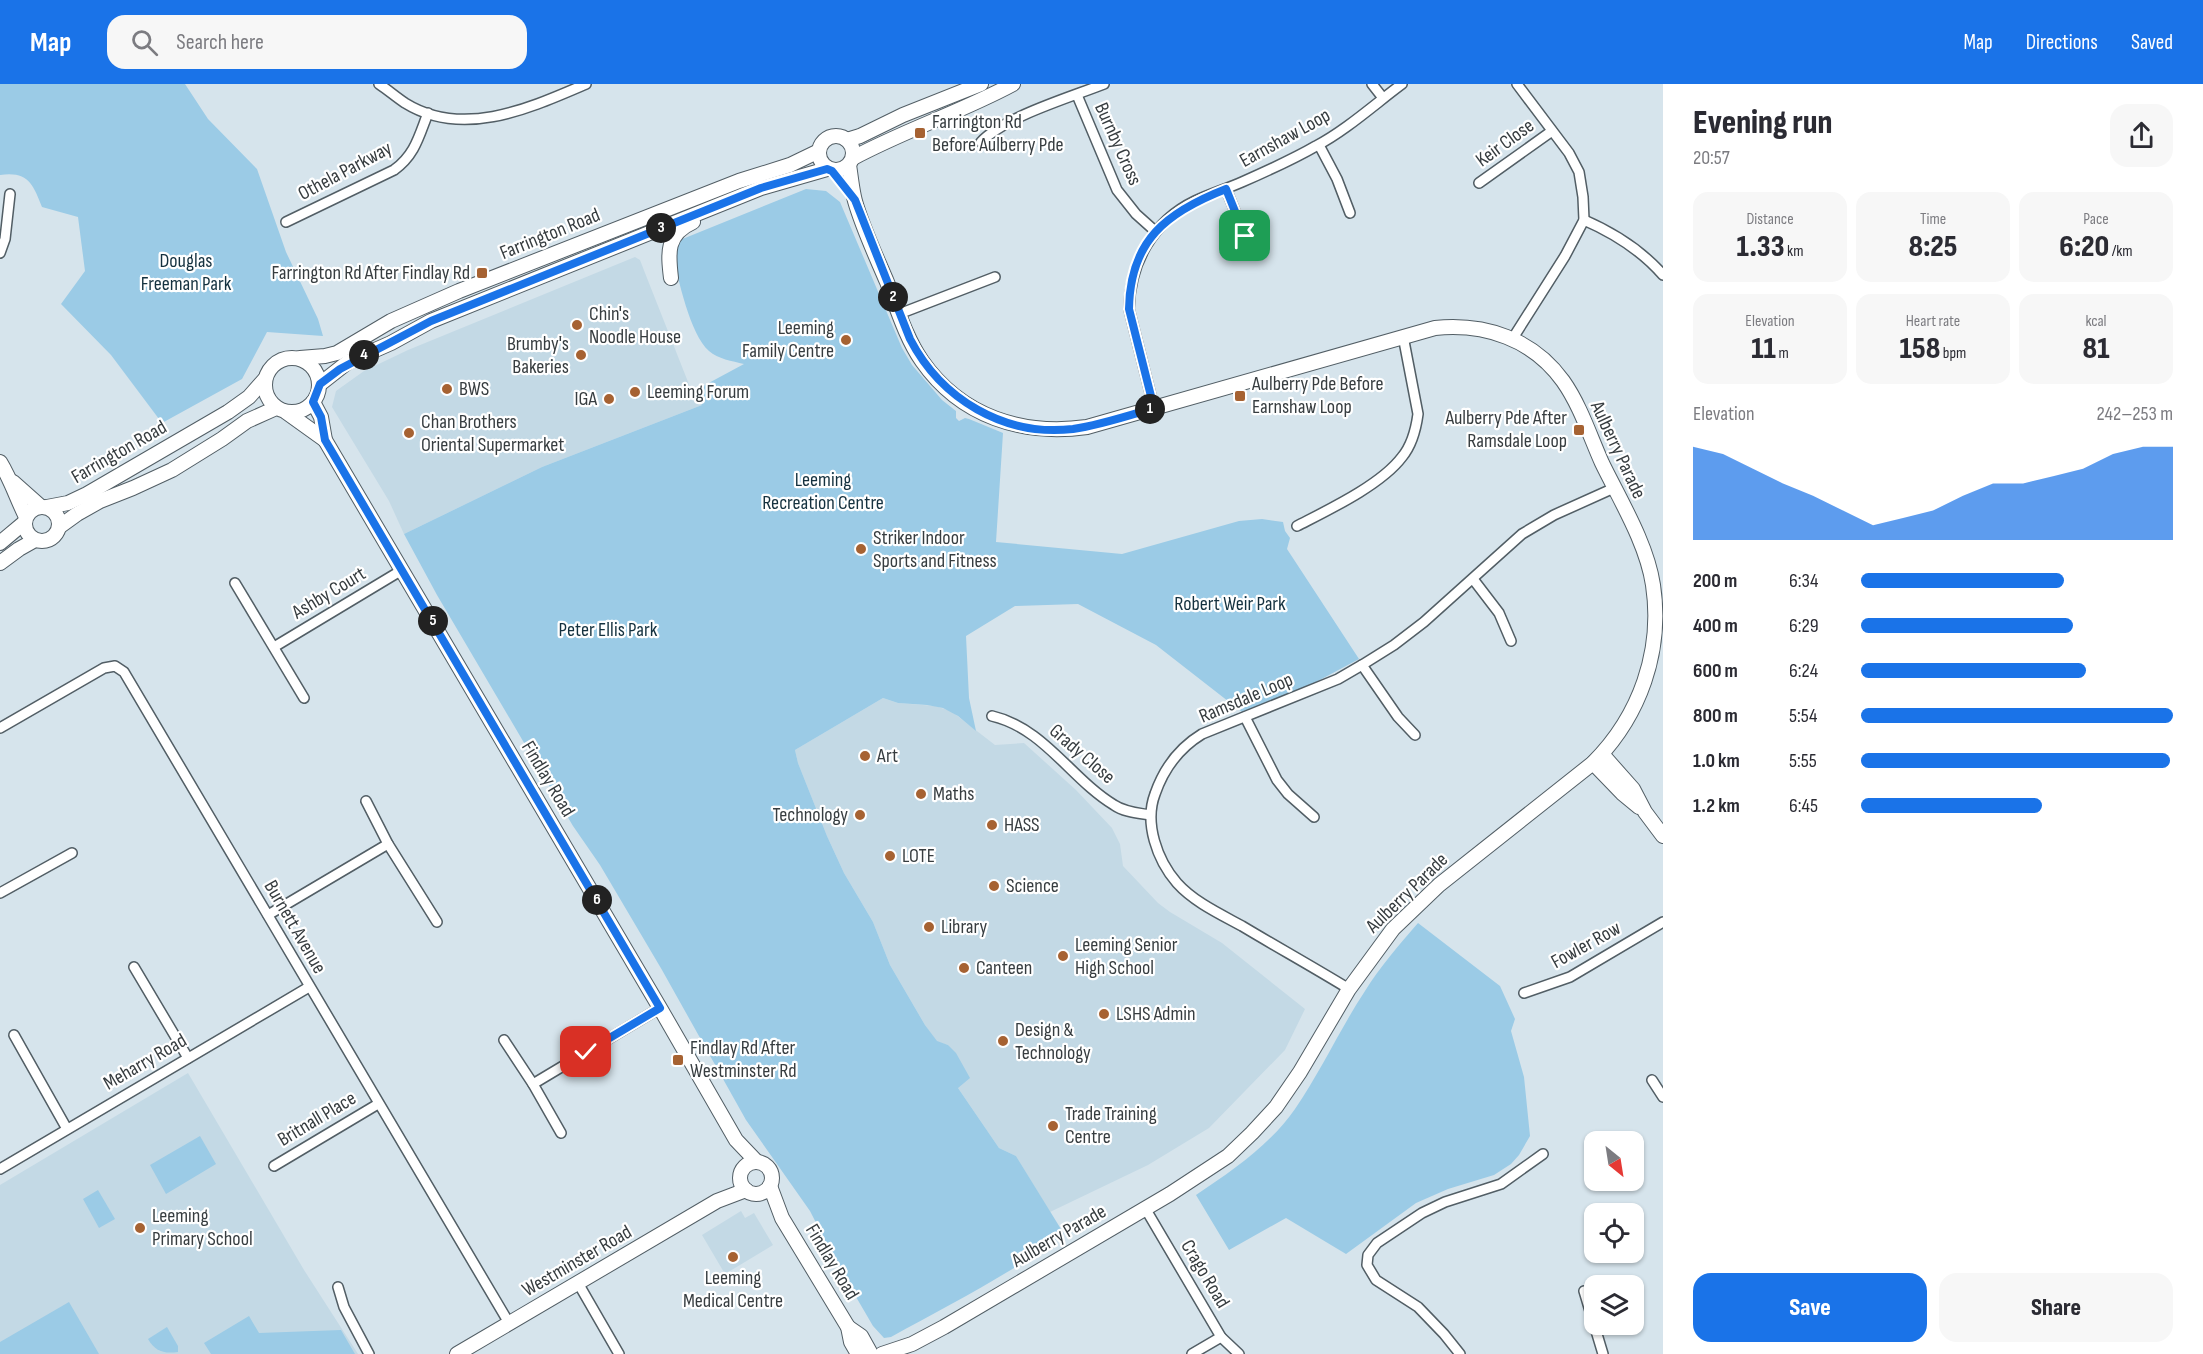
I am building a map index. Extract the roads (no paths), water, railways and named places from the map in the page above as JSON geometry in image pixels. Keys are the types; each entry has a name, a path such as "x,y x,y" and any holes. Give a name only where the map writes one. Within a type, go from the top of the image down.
{"main road":[{"path":"847,140 981,84"},
{"path":"851,162 852,148 847,140 838,136 827,138 823,142 819,151 820,161 830,170 841,170 892,138 967,107 1013,84"},
{"name":"Farrington Road","path":"300,358 337,353 391,321 442,298 739,181 790,165 819,151"},
{"name":"Aulberry Parade","path":"851,162 855,200 899,314 917,353 932,374 969,405 1003,422 1036,429 1071,429 1097,424 1435,328 1466,327 1488,330 1513,338 1546,363 1563,381 1640,542 1658,585 1655,631 1649,669 1636,705 1625,723 1597,758 1425,897 1393,929 1349,989 1297,1077 1276,1107 1252,1133 1227,1156 1200,1175 1145,1208 912,1344 882,1354"},
{"name":"Aulberry Parade","path":"830,170 855,200"},
{"name":"Farrington Road","path":"320,384 348,363 431,321 761,188 830,170"},
{"path":"671,278 668,254 676,233 686,226 748,200 761,188"},
{"path":"300,358 314,368 320,384 313,402 301,411 281,410 266,395 265,379 268,370 282,359 300,358"},
{"name":"Farrington Road","path":"43,507 68,503 87,494 228,412 249,397 265,379"},
{"name":"Findlay Road","path":"313,402 321,417 325,440 736,1140 757,1162"},
{"name":"Farrington Road","path":"59,527 100,501 172,470 247,421 281,410"},
{"name":"Findlay Road","path":"281,410 325,440"},
{"path":"0,462 11,481 27,532 35,540"},
{"path":"0,563 35,540 50,539 59,527 58,517 51,509 43,507 11,481"},
{"path":"0,543 25,520 31,510 43,507"},
{"path":"1597,758 1633,789 1645,812 1663,836"},
{"name":"Findlay Road","path":"736,1140 745,1183 782,1218"},
{"path":"763,1163 770,1170 772,1175 770,1186 763,1192 745,1183 748,1164 763,1163"},
{"name":"Westminster Road","path":"457,1354 745,1183"},
{"name":"Findlay Road","path":"770,1186 782,1218 848,1327 851,1342 858,1354"},
{"name":"Findlay Road","path":"848,1327 861,1336 871,1354"},
{"name":"Aulberry Parade","path":"901,1354 912,1344"}],"street":[{"path":"379,84 406,104 428,113 461,120 519,112 580,85"},
{"name":"Burnby Cross","path":"981,142 989,133 1005,124 1104,84"},
{"path":"1372,84 1383,98"},
{"name":"Earnshaw Loop","path":"1154,408 1131,324 1129,302 1136,268 1155,231 1181,209 1274,169 1319,145 1402,84"},
{"path":"1513,338 1565,256 1584,220 1579,172 1569,153 1517,84"},
{"name":"Burnby Cross","path":"1077,95 1117,190 1136,214 1155,231"},
{"name":"Othela Parkway","path":"286,222 404,163 412,153 428,113"},
{"name":"Keir Close","path":"1479,183 1552,131"},
{"path":"1319,145 1337,179 1350,213"},
{"path":"1226,189 1245,236"},
{"path":"0,253 5,239 10,194"},
{"path":"1584,220 1625,241 1653,263 1663,275"},
{"path":"899,314 995,277"},
{"path":"1297,526 1335,506 1383,475 1407,450 1417,426 1418,414 1403,336"},
{"name":"Ramsdale Loop","path":"1349,989 1188,894 1167,869 1154,838 1150,815 1153,799 1164,773 1180,751 1202,734 1338,679 1362,665 1410,634 1522,534 1538,523 1614,488"},
{"name":"Ashby Court","path":"274,647 402,570"},
{"path":"1473,579 1499,614 1511,641"},
{"path":"235,583 304,698"},
{"path":"1362,665 1398,717 1415,735"},
{"name":"Burnett Avenue","path":"0,729 104,668 110,666 120,669 509,1323"},
{"name":"Grady Close","path":"992,716 1009,721 1037,739 1115,806 1150,815"},
{"path":"1245,717 1277,780 1288,794 1314,817"},
{"path":"366,801 388,844 437,922"},
{"path":"268,915 388,844"},
{"path":"0,893 72,853"},
{"name":"Fowler Row","path":"1524,993 1570,977 1663,922"},
{"path":"134,967 188,1058"},
{"name":"Meharry Road","path":"0,1169 309,987"},
{"path":"533,1084 660,1008"},
{"path":"14,1035 68,1129"},
{"path":"504,1040 561,1133"},
{"path":"1652,1080 1663,1097"},
{"name":"Britnall Place","path":"274,1166 378,1104"},
{"path":"1460,1354 1418,1307 1376,1281 1367,1265 1368,1255 1377,1243 1422,1212 1501,1184 1543,1154"},
{"name":"Crago Road","path":"1145,1208 1221,1337 1239,1354"},
{"path":"578,1283 618,1354"},
{"path":"338,1287 344,1307 369,1354"},
{"path":"1597,1335 1603,1354"},
{"path":"1192,1354 1221,1337"}],"place":[{"name":"Farrington Rd Before Aulberry Pde","path":"920,133"},
{"name":"Farrington Rd After Findlay Rd","path":"482,273"},
{"name":"Chin's Noodle House","path":"577,325"},
{"name":"Leeming Family Centre","path":"846,340"},
{"name":"Brumby's Bakeries","path":"581,355"},
{"name":"BWS","path":"447,389"},
{"name":"Leeming Forum","path":"635,392"},
{"name":"Aulberry Pde Before Earnshaw Loop","path":"1240,396"},
{"name":"IGA","path":"609,399"},
{"name":"Aulberry Pde After Ramsdale Loop","path":"1579,430"},
{"name":"Chan Brothers Oriental Supermarket","path":"409,433"},
{"name":"Striker Indoor Sports and Fitness","path":"861,549"},
{"name":"Art","path":"865,756"},
{"name":"Maths","path":"921,794"},
{"name":"Technology","path":"860,815"},
{"name":"HASS","path":"992,825"},
{"name":"LOTE","path":"890,856"},
{"name":"Science","path":"994,886"},
{"name":"Library","path":"929,927"},
{"name":"Leeming Senior High School","path":"1063,956"},
{"name":"Canteen","path":"964,968"},
{"name":"LSHS Admin","path":"1104,1014"},
{"name":"Design & Technology","path":"1003,1041"},
{"name":"Findlay Rd After Westminster Rd","path":"678,1060"},
{"name":"Trade Training Centre","path":"1053,1126"},
{"name":"Leeming Primary School","path":"140,1228"},
{"name":"Leeming Medical Centre","path":"733,1257"}],"park label":[{"name":"Douglas Freeman Park","path":"186,272"},
{"name":"Leeming Recreation Centre","path":"823,492"},
{"name":"Robert Weir Park","path":"1230,604"},
{"name":"Peter Ellis Park","path":"608,630"}]}
